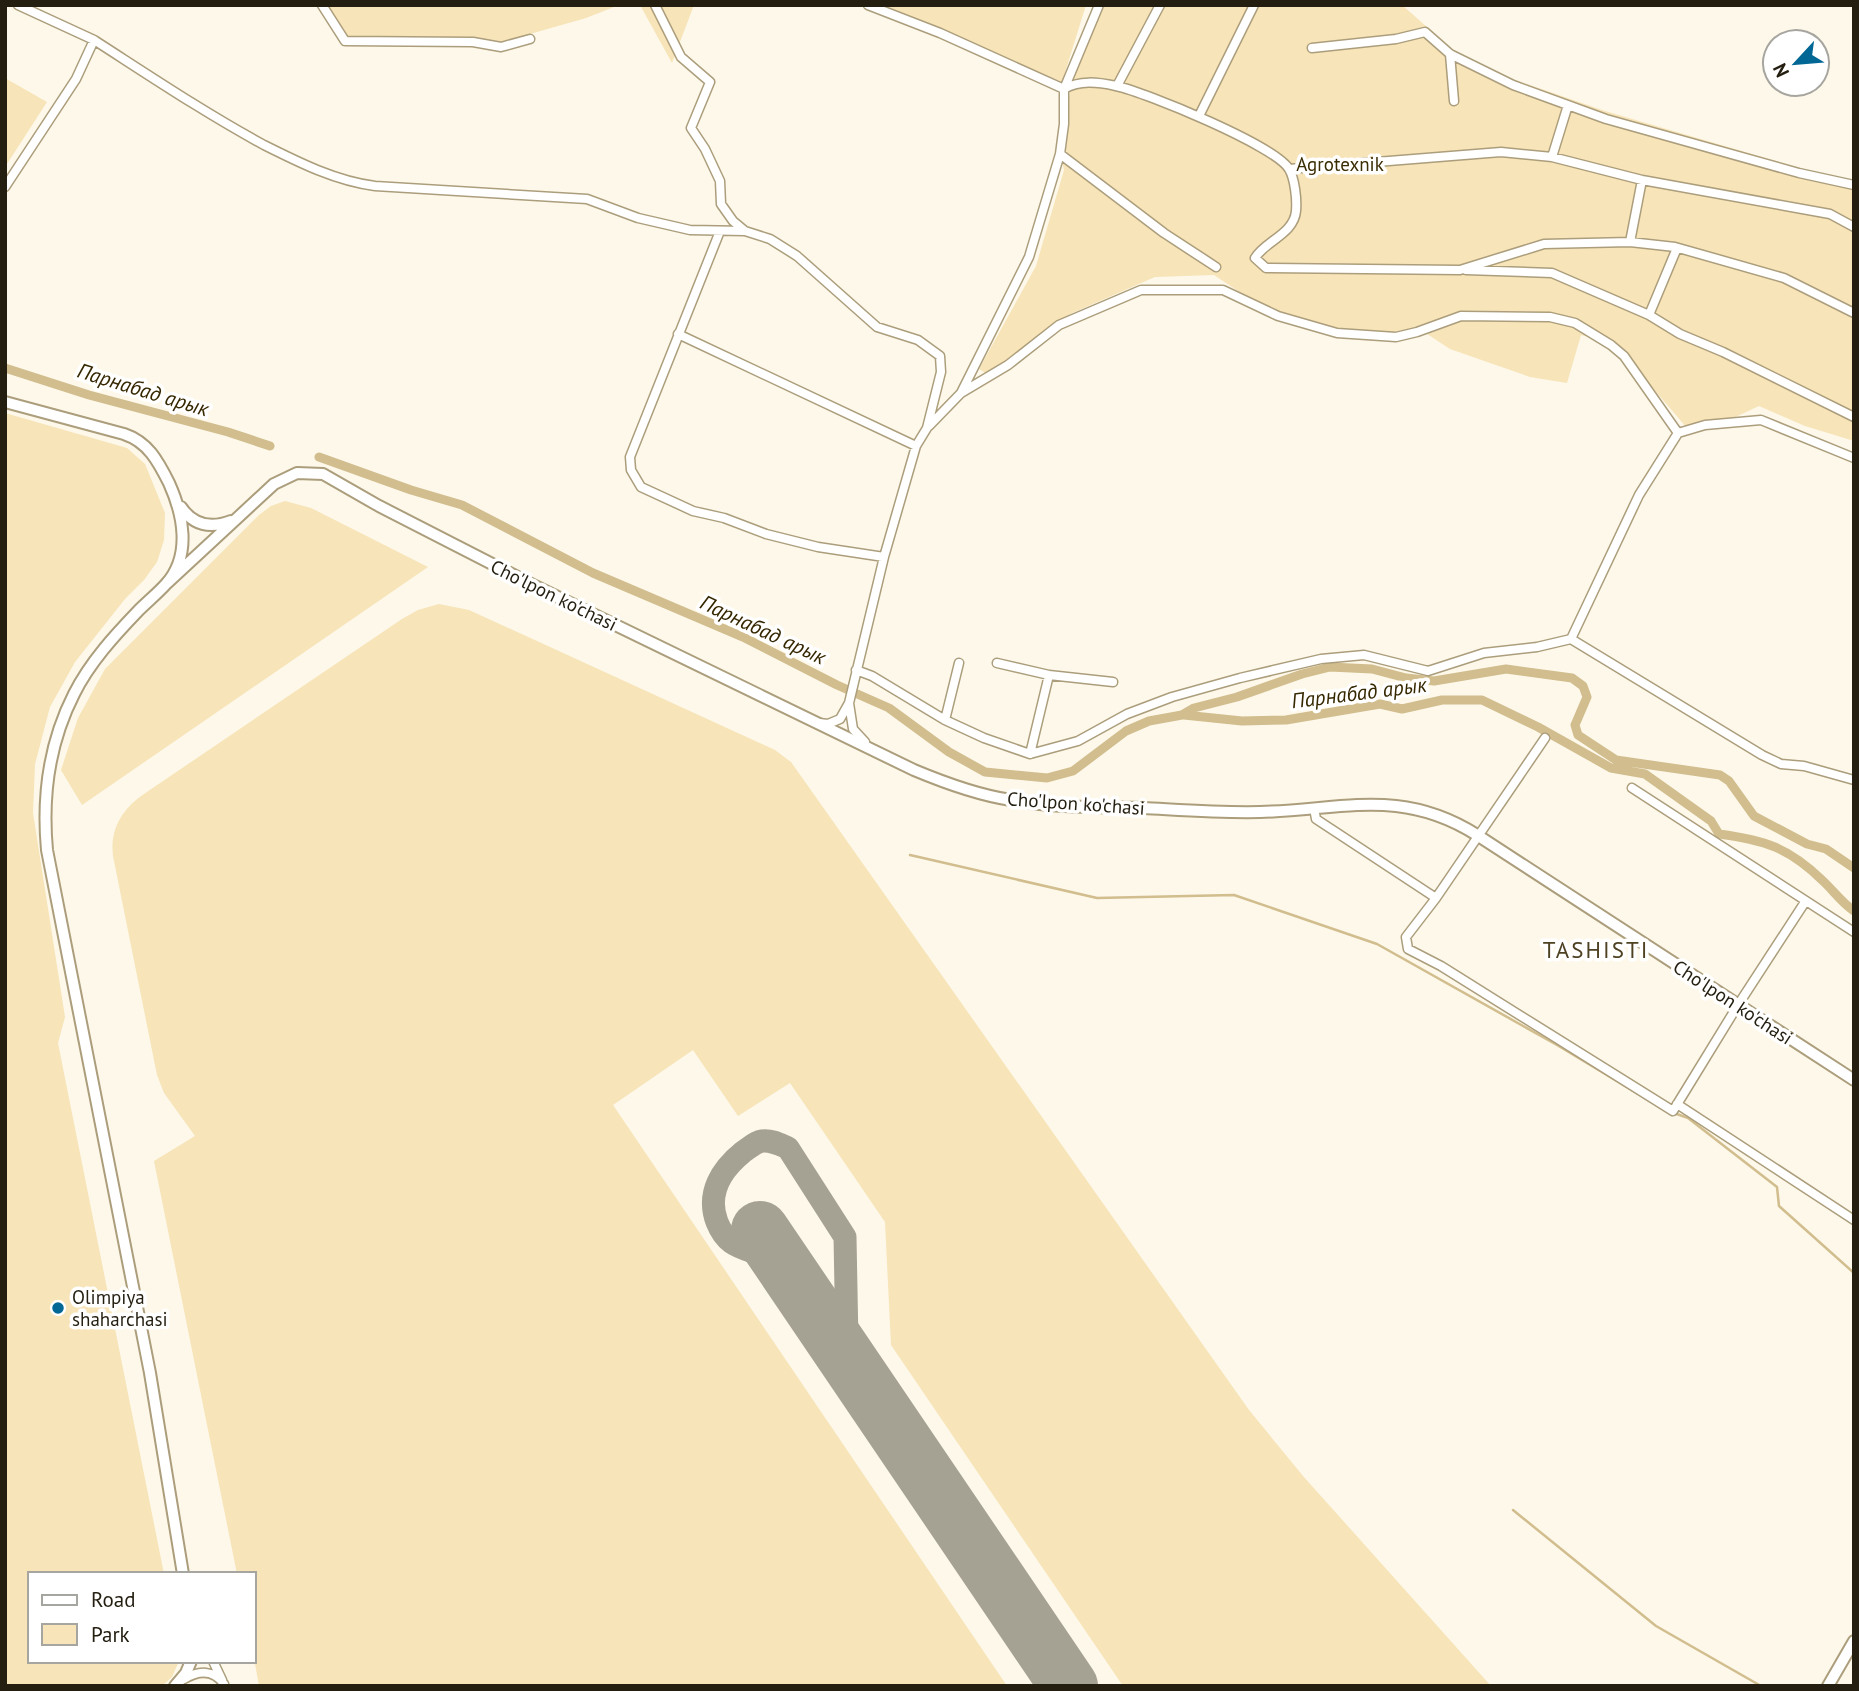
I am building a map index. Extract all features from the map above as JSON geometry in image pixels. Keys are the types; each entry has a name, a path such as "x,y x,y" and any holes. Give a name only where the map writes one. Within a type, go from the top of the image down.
{"main road":[{"path":"5,402 134,438 155,456 177,502 188,517 199,523 216,525 236,518"},
{"name":"Cho'lpon ko'chasi","path":"183,1572 150,1373 47,850 47,779 52,756 74,693 111,640 236,518 281,479 304,472 323,474 379,506 533,585 878,753 957,787 1020,802 1240,812 1378,804 1408,806 1445,817 1477,835 1854,1080"},
{"path":"167,583 177,565 182,544 182,523 177,502"},
{"path":"1828,1686 1854,1640"},
{"path":"176,1685 190,1663"}],"street":[{"path":"18,5 94,40 222,122 290,158 343,180 375,187 587,199 638,218 690,230 745,231 770,239 797,256 877,327 918,340 940,356 942,372 927,428"},
{"path":"322,5 345,41 473,42 501,47 530,39"},
{"path":"655,5 681,57 710,82 691,128 705,149 720,181 721,204 733,221 745,231"},
{"path":"868,5 940,33 1064,89 1080,82 1118,86 1199,116 1273,155 1289,169 1294,187 1296,213 1292,223 1260,249 1255,258 1258,264 1266,268 1552,273 1649,315 1680,334 1723,352 1854,417"},
{"path":"961,393 1029,257 1059,154 1064,124 1064,89 1100,5"},
{"path":"1118,86 1160,5"},
{"path":"1199,116 1254,5"},
{"path":"1312,48 1396,39 1425,32 1450,54 1513,85 1568,105 1799,173 1854,185"},
{"path":"5,187 76,79 94,40"},
{"path":"1450,54 1454,101"},
{"path":"1552,157 1568,105"},
{"path":"1289,169 1502,152 1552,157 1642,180 1830,214 1854,227"},
{"path":"1059,154 1164,233 1216,267"},
{"path":"1630,242 1642,180"},
{"path":"720,231 630,457 631,470 640,487 693,511 724,517 766,534 818,547 884,558"},
{"path":"1460,270 1544,244 1630,242 1676,248 1784,278 1854,313"},
{"path":"1649,315 1676,248"},
{"path":"878,753 856,734 850,718 849,703 884,558 916,446 927,428 961,393 1008,365 1059,325 1141,290 1223,290 1278,316 1337,333 1396,337 1461,316 1549,317 1575,323 1611,345 1623,356 1678,433"},
{"path":"678,334 916,446"},
{"path":"1572,639 1639,495 1678,433 1705,425 1761,421 1854,458"},
{"path":"855,675 872,676 945,720 1007,748 1030,754 1078,741 1127,714 1172,697 1321,659 1364,655 1428,671 1485,653 1537,647 1572,639 1762,755 1781,764 1804,766 1854,780"},
{"path":"945,720 959,663"},
{"path":"997,663 1049,675 1113,681"},
{"path":"1030,754 1049,675"},
{"path":"814,722 828,724 840,719 849,703"},
{"path":"1545,738 1436,898 1406,937 1408,949 1441,966 1673,1111 1805,902"},
{"path":"1632,788 1854,932"},
{"path":"1314,808 1316,820 1436,898"},
{"path":"1677,1104 1854,1220"},
{"path":"214,1663 225,1685"},
{"path":"176,1685 191,1675 206,1672 218,1677 225,1685"}],"green space":[{"path":"327,5 619,5 586,18 488,46 347,38"},
{"path":"640,5 694,5 672,63"},
{"path":"879,5 1086,5 1062,82"},
{"name":"Agrotexnik","path":"1105,5 1402,5 1469,64 1605,111 1854,184 1854,441 1805,426 1759,406 1729,420 1687,428 1615,344 1581,335 1567,383 1530,377 1450,349 1418,328 1385,333 1339,329 1289,316 1244,295 1214,275 1155,277 1072,313 987,374 979,369 1036,266 1064,170 1060,151 1073,75"},
{"path":"5,78 47,102 5,167"},
{"name":"Olimpiya shaharchasi","path":"5,413 127,448 145,464 165,513 164,540 157,562 75,662 50,707 35,764 33,813 65,1017 58,1043 164,1572 28,1572 28,1663 178,1663 172,1677 162,1686 5,1686"},
{"path":"285,501 311,508 428,567 82,805 61,770 78,718 105,669 259,515 271,506"},
{"path":"439,604 469,610 775,750 791,762 1249,1410 1303,1476 1491,1686 1123,1686 891,1345 885,1222 790,1083 738,1116 693,1050 613,1105 1007,1686 259,1686 255,1663 256,1572 237,1572 154,1161 195,1136 164,1093 157,1075 113,856 113,838 118,822 141,796 418,610"}],"waterway":[{"name":"Парнабад арык","path":"5,368 89,395 270,446"},
{"name":"Парнабад арык","path":"319,457 462,505 593,573 743,637 889,708 949,752 985,772 1047,778 1073,771 1126,731 1149,721 1182,715 1194,708 1330,667 1372,669 1406,678 1434,681 1506,669 1572,678 1583,686 1587,697 1575,725 1578,735 1616,760 1720,775 1729,781 1754,816 1807,844 1826,849 1854,868"},
{"name":"Парнабад арык","path":"1184,715 1242,721 1286,720 1380,704 1402,709 1442,700 1482,700 1538,727 1611,768 1645,774 1711,821 1719,834 1762,842 1786,853 1810,869 1854,911"},
{"path":"910,855 1097,898 1234,895 1377,944 1557,1045 1665,1110"},
{"path":"1674,1113 1688,1118 1777,1187 1779,1206 1854,1273"},
{"path":"1513,1510 1656,1626 1761,1686"}],"taxiway":[{"path":"789,1273 770,1259 741,1248 725,1237 714,1211 715,1192 723,1174 743,1152 762,1141 788,1148 845,1237 847,1343 855,1370"}],"runway":[{"path":"760,1230 1069,1686"}],"place":[{"name":"Olimpiya shaharchasi","path":"58,1308"}],"district":[{"name":"TASHISTI","path":"1596,950"}]}
